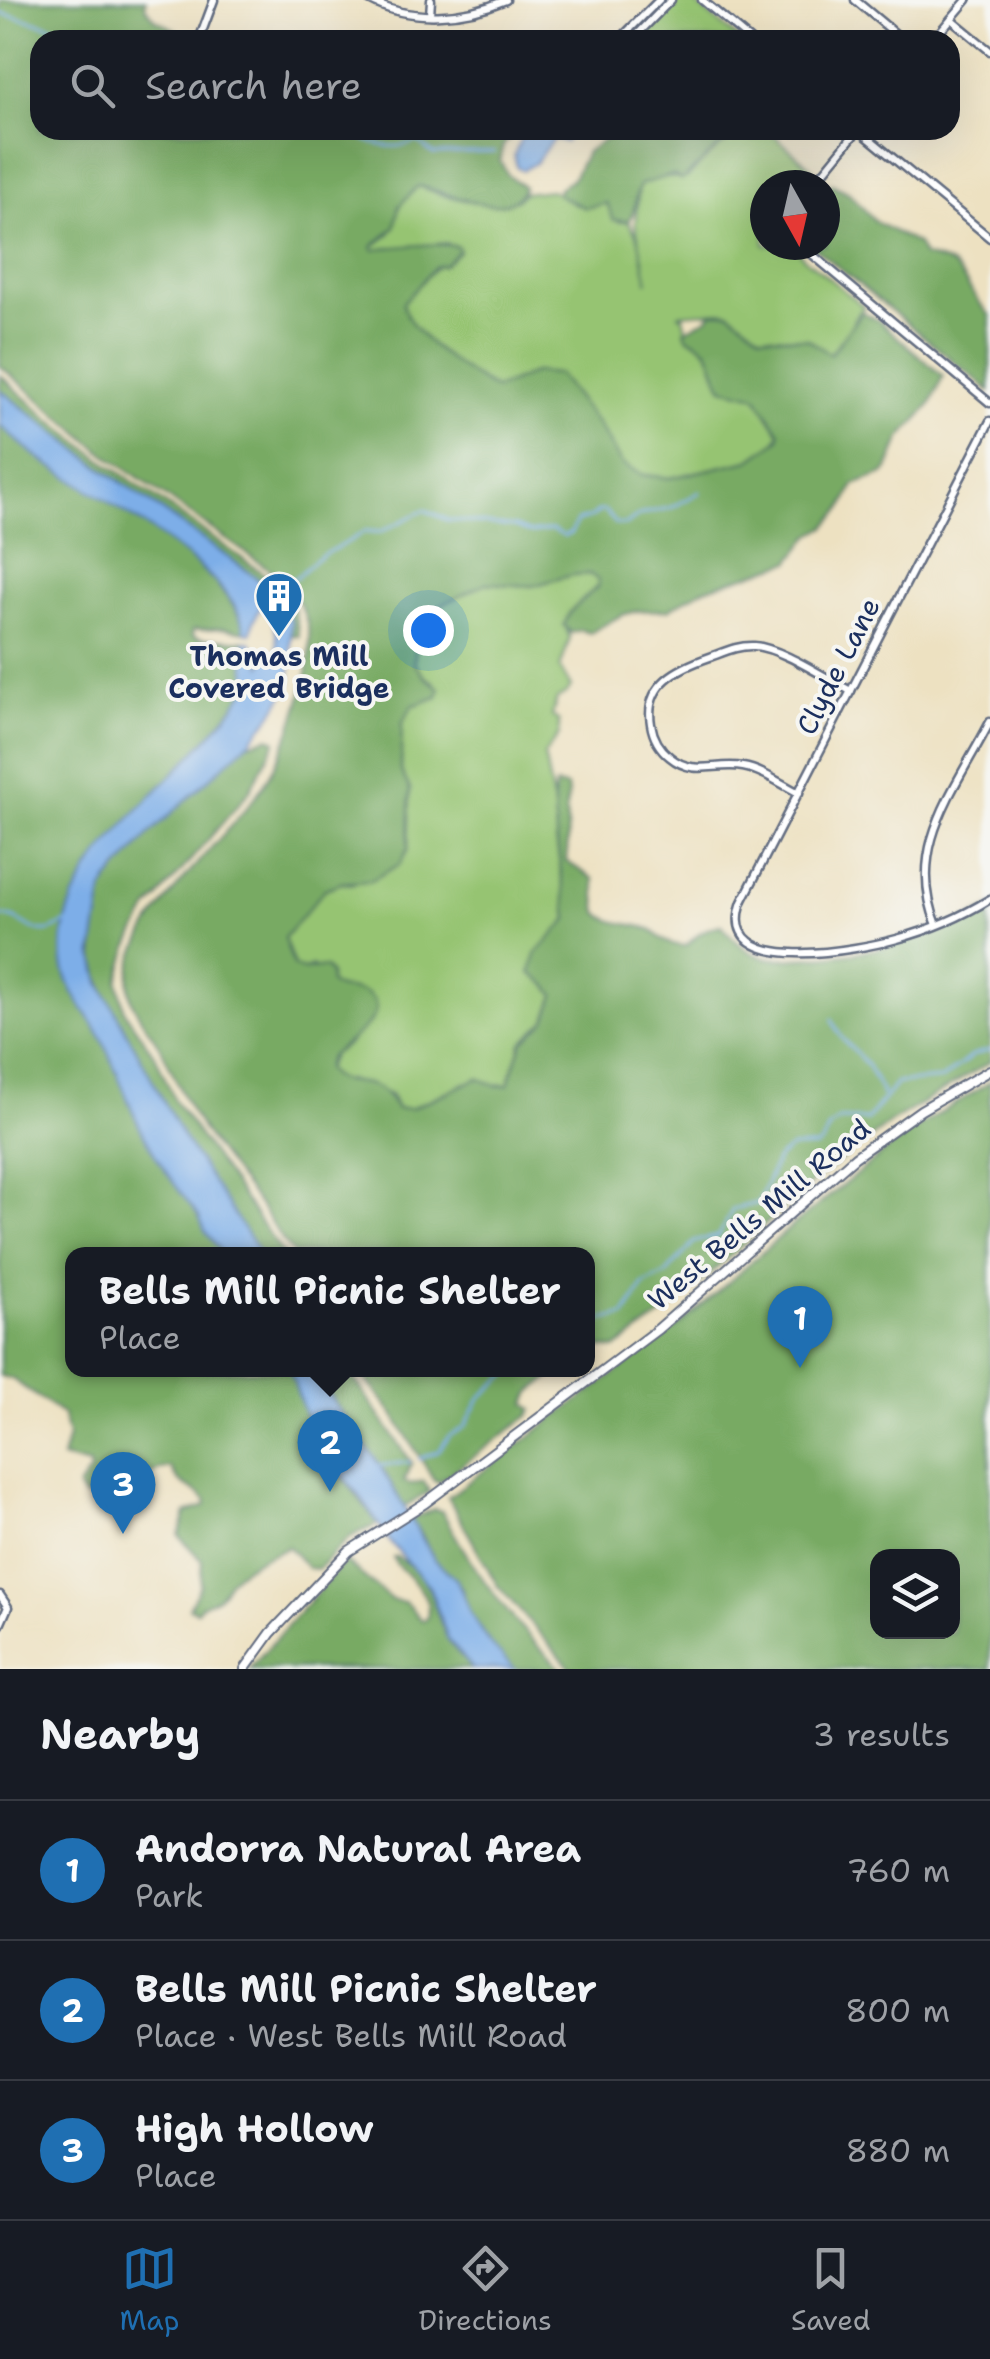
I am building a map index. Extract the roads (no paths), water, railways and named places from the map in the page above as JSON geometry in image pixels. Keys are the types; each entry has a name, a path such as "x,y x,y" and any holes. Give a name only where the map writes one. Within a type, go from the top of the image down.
{"street":[{"path":"202,30 214,0"},
{"path":"370,0 389,9 430,16 465,13 506,0"},
{"path":"430,16 431,0"},
{"path":"629,30 659,0"},
{"path":"642,30 671,0"},
{"path":"702,0 738,30"},
{"path":"855,0 890,30"},
{"path":"942,30 967,0"},
{"path":"951,19 990,52"},
{"path":"826,170 851,140"},
{"path":"871,140 990,238"},
{"path":"819,260 990,404"},
{"name":"Clyde Lane","path":"937,926 887,942 822,952 767,951 743,935 738,915 990,421"},
{"path":"798,792 748,768 684,766 664,751 652,726 653,699 668,676 685,665 740,647 767,648 851,691"},
{"path":"990,722 928,845 925,890 937,926 990,900"},
{"name":"West Bells Mill Road","path":"595,1377 658,1330 855,1157 921,1110 990,1070"},
{"name":"West Bells Mill Road","path":"244,1669 265,1640 334,1565 594,1377"},
{"path":"0,1594 8,1604 0,1625"}],"water":[{"path":"520,140 552,140 535,163 523,170 517,167 514,155"},
{"path":"0,390 100,467 253,575 283,603 291,622 290,685 250,741 150,833 108,881 103,890 93,953 100,983 184,1139 255,1247 218,1247 205,1231 199,1216 146,1139 104,1043 69,984 63,962 66,922 80,885 104,849 227,716 249,684 243,655 245,641 251,642 262,666 276,653 274,626 263,602 251,633 245,632 235,607 190,558 42,460 0,425"},
{"path":"292,1377 321,1377 335,1405 379,1464 434,1559 457,1580 470,1613 514,1669 473,1669 448,1639 429,1586 390,1542 361,1497 341,1474 321,1461"}],"waterway":[{"path":"0,13 62,30"},
{"path":"366,140 401,146 417,141 433,154 495,152"},
{"path":"289,581 321,556 365,531 380,532 425,510 448,520 515,527 530,533 552,530 564,536 571,533 577,521 599,511 605,511 616,524 626,525 639,515 673,507 700,492"},
{"path":"0,916 42,931 71,920"},
{"path":"832,1020 841,1037 868,1066 883,1095"},
{"path":"595,1321 625,1315 644,1285 666,1274 694,1242 718,1236 733,1209 758,1203 777,1159 790,1148 816,1147 839,1120 867,1120 897,1083 942,1079 973,1055 990,1050"},
{"path":"419,1459 439,1451 449,1436 465,1427 480,1398 504,1377"},
{"path":"377,1466 410,1462"}],"place":[{"name":"Thomas Mill Covered Bridge","path":"279,638"},
{"name":"Andorra Natural Area","path":"800,1368"},
{"name":"Bells Mill Picnic Shelter","path":"330,1492"},
{"name":"High Hollow","path":"123,1534"}]}
